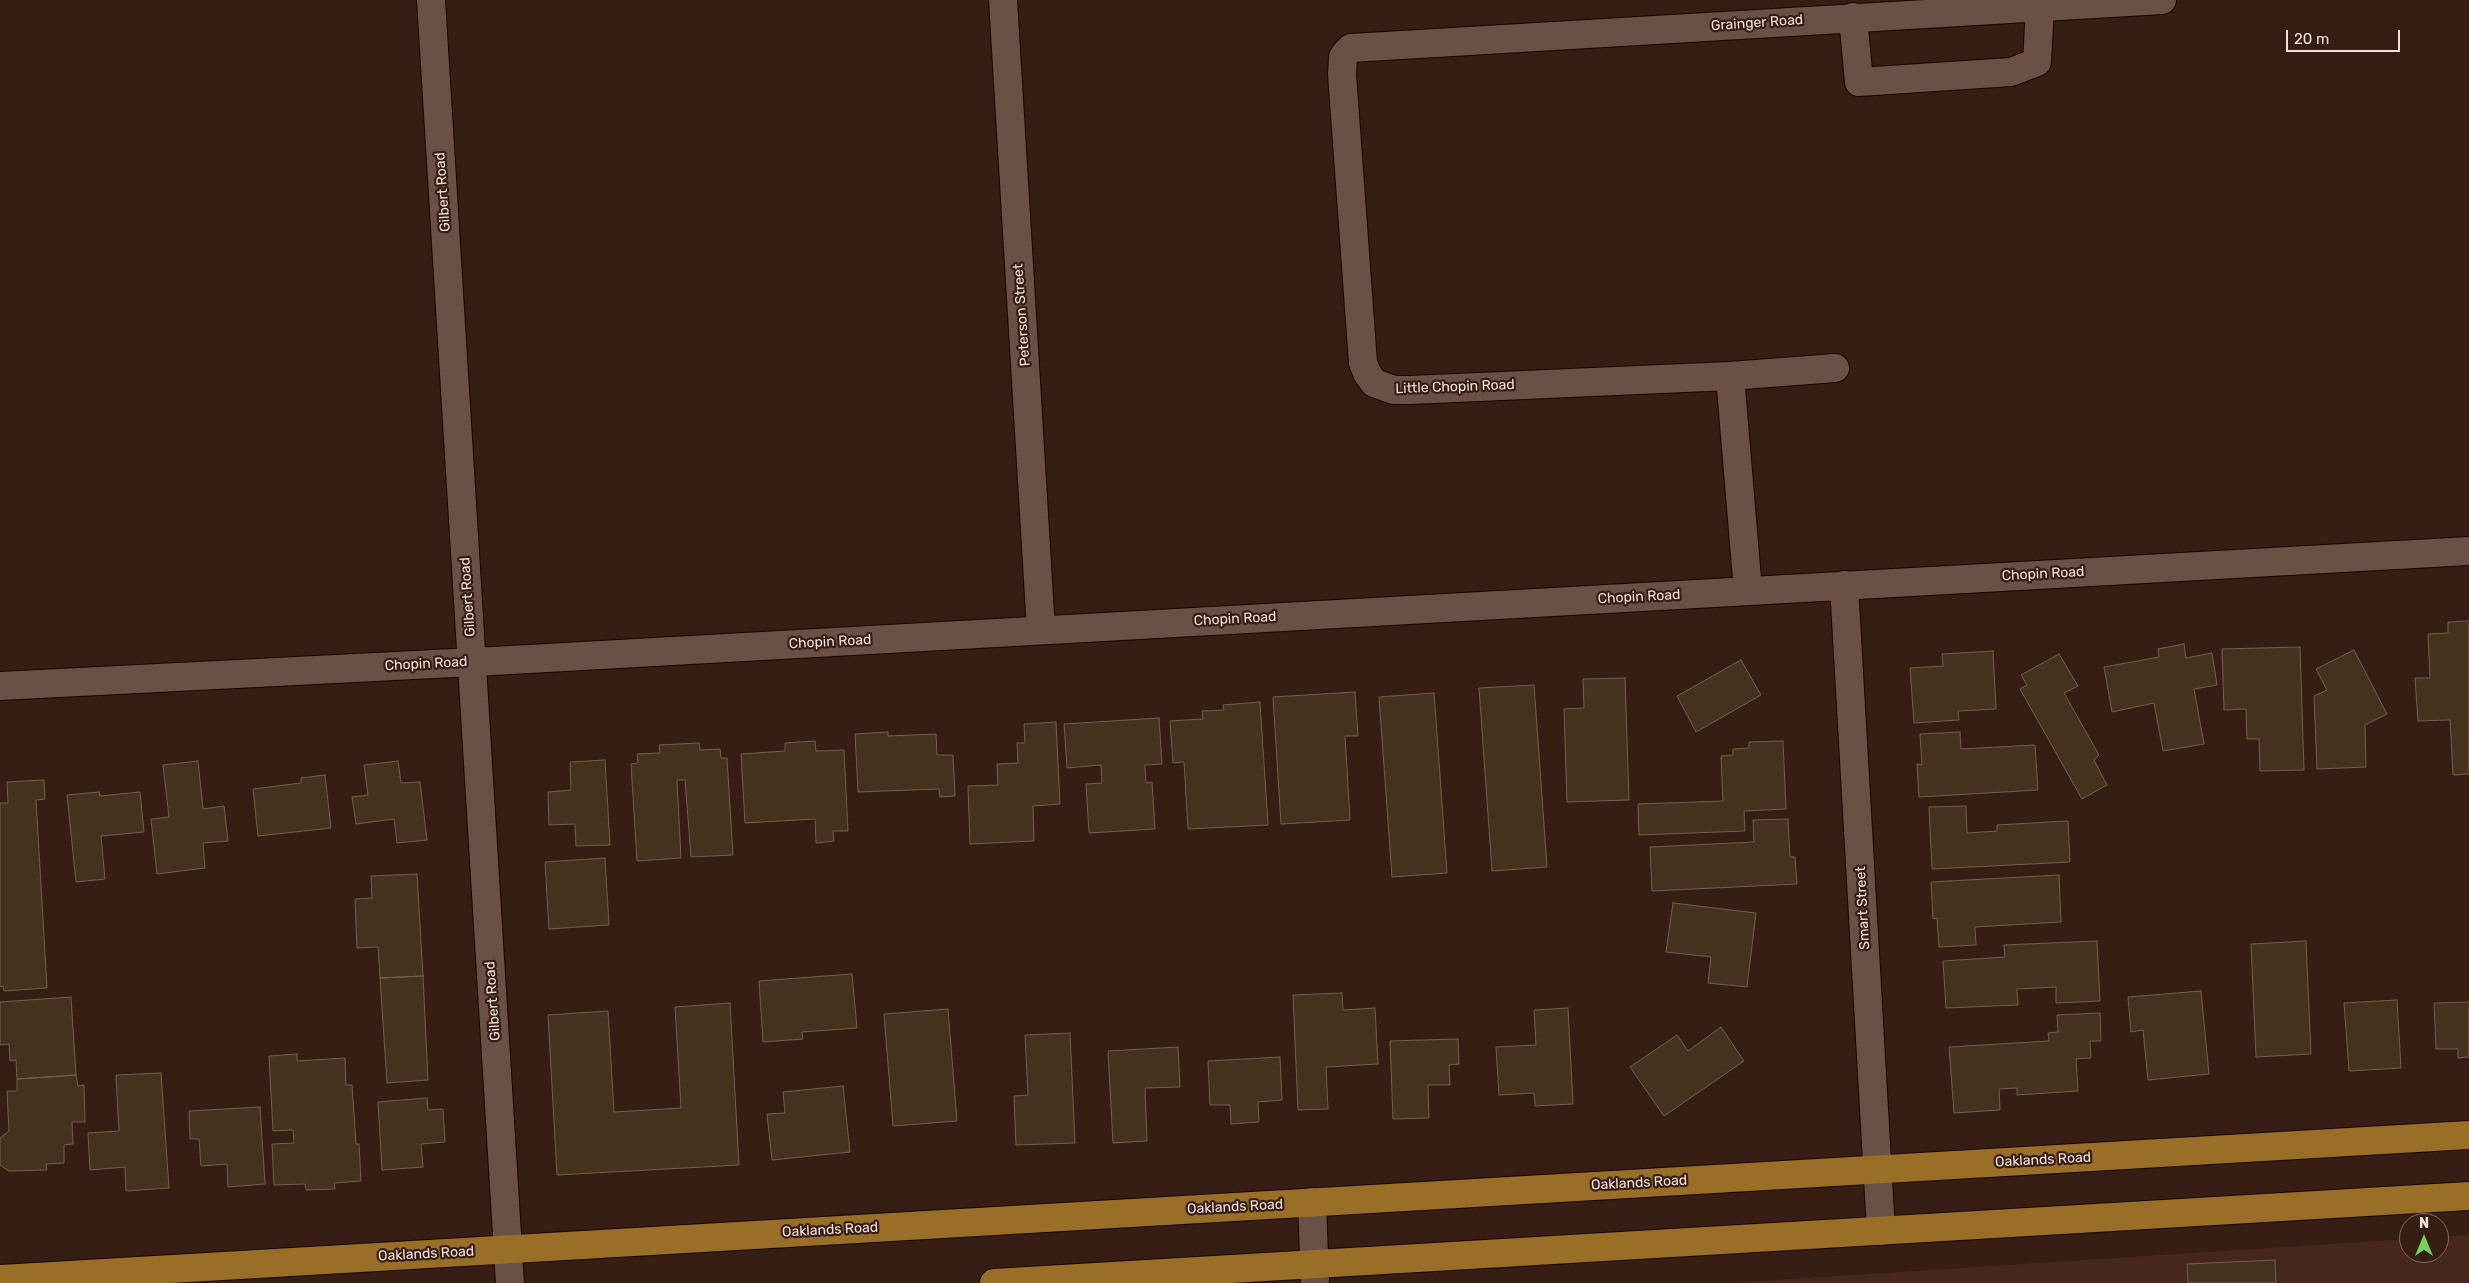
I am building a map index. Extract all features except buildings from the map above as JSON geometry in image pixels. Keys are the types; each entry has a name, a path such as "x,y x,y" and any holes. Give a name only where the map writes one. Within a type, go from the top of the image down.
{"main road":[{"name":"Oaklands Road","path":"0,1279 188,1276 508,1249 2469,1135"},
{"path":"994,1283 1314,1274 1881,1231 2469,1196"}],"street":[{"name":"Gilbert Road","path":"431,0 510,1283"},
{"name":"Peterson Street","path":"1002,0 1041,630"},
{"name":"Grainger Road","path":"1351,48 1854,18 1886,8 2040,7 2162,0"},
{"path":"1854,18 1859,82 2011,72 2037,62 2040,7"},
{"name":"Little Chopin Road","path":"1351,48 1343,57 1342,74 1363,363 1374,383 1394,390 1410,390 1730,376 1835,368"},
{"path":"1730,376 1748,591"},
{"name":"Chopin Road","path":"0,686 472,662 2469,551"},
{"name":"Smart Street","path":"1844,585 1881,1231"},
{"path":"1312,1202 1314,1274"}],"shaded area":[{"path":"2469,1235 2469,1283 1730,1283 2399,1240 2399,1263 2449,1263 2449,1236"}]}
